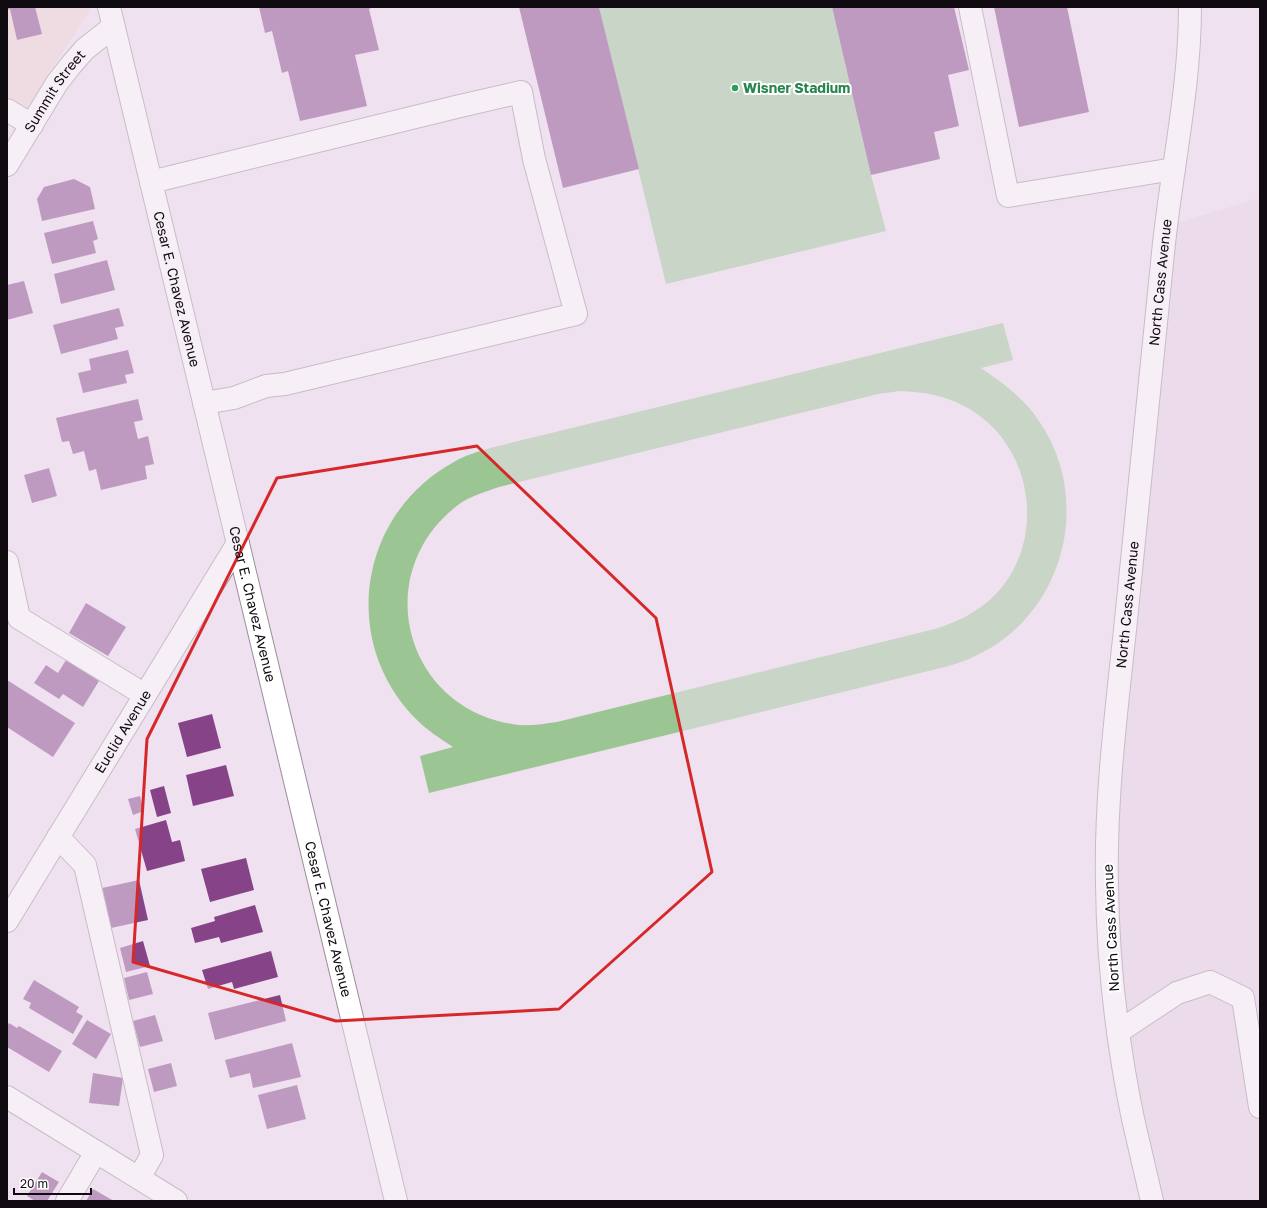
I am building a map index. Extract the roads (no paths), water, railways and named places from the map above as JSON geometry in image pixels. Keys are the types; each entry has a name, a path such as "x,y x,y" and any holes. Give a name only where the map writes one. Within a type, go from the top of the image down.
{"main road":[{"path":"970,7 1008,196 1174,170"},
{"name":"North Cass Avenue","path":"1152,1201 1133,1116 1118,1032 1111,961 1107,883 1109,797 1166,226 1184,96 1190,7"},
{"name":"Summit Street","path":"7,165 57,83 111,17"},
{"name":"Cesar E. Chavez Avenue","path":"111,17 396,1201"},
{"path":"151,182 521,92 534,159 576,314 285,384 266,386 234,398 204,404"},
{"path":"7,110 32,125"},
{"name":"Euclid Avenue","path":"7,920 238,543"},
{"path":"7,562 19,618 145,695"},
{"path":"58,837 85,865 152,1155 139,1178"},
{"path":"1118,1032 1177,993 1210,982 1243,998 1260,1107"},
{"path":"7,1097 176,1201"},
{"path":"67,1201 96,1152"}],"place":[{"name":"Wisner Stadium","path":"735,88"}]}
